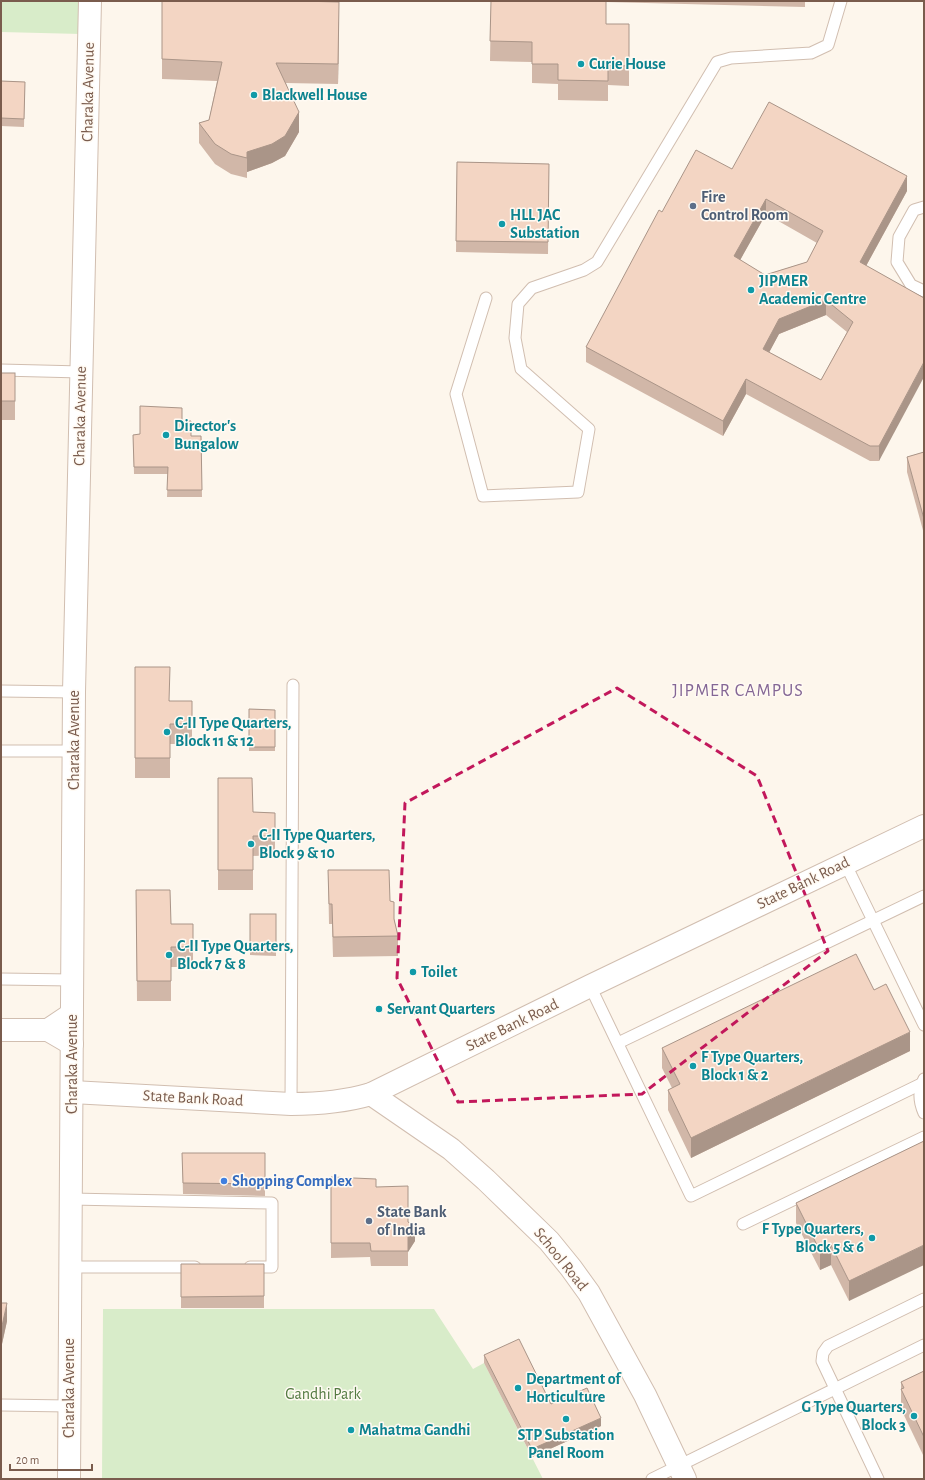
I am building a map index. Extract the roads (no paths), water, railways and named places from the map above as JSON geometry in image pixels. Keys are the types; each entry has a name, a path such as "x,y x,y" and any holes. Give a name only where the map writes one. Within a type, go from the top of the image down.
{"street":[{"name":"Charaka Avenue","path":"69,1479 74,692 90,1"},
{"name":"State Bank Road","path":"72,1092 291,1104 323,1104 348,1101 371,1094 590,986 924,826"},
{"path":"48,1030 72,1014"},
{"path":"1,1030 48,1030 72,1044"},
{"name":"School Road","path":"371,1094 451,1149 522,1213 562,1257 589,1293 604,1318 646,1395 682,1472"}],"lane":[{"path":"486,298 456,394 483,496 578,492 589,429 521,369 515,338 518,304 532,288 584,270 597,262 717,62 731,58 811,54 828,45 841,1"},
{"path":"924,206 914,210 899,237 897,262 911,285 924,291"},
{"path":"1,370 81,372"},
{"path":"291,1104 293,685"},
{"path":"1,691 74,692"},
{"path":"1,751 74,751"},
{"path":"845,863 924,1025"},
{"path":"618,1043 924,896"},
{"path":"1,979 72,980"},
{"path":"590,986 691,1196 923,1082"},
{"path":"923,1082 919,1095 924,1113"},
{"path":"743,1224 924,1137"},
{"path":"71,1199 272,1203 272,1267 241,1267"},
{"path":"70,1267 210,1267"},
{"path":"878,1479 822,1361 823,1353 828,1346 924,1299"},
{"path":"652,1479 682,1472 835,1389 924,1345"},
{"path":"1,1405 69,1406"}],"place":[{"name":"Curie House","path":"581,64"},
{"name":"Blackwell House","path":"254,95"},
{"name":"Fire Control Room","path":"693,206"},
{"name":"HLL JAC Substation","path":"502,224"},
{"name":"JIPMER Academic Centre","path":"751,290"},
{"name":"Director's Bungalow","path":"166,435"},
{"name":"C-II Type Quarters, Block 11 & 12","path":"167,732"},
{"name":"C-II Type Quarters, Block 9 & 10","path":"251,844"},
{"name":"C-II Type Quarters, Block 7 & 8","path":"169,955"},
{"name":"Toilet","path":"413,972"},
{"name":"Servant Quarters","path":"379,1009"},
{"name":"F Type Quarters, Block 1 & 2","path":"693,1066"},
{"name":"Shopping Complex","path":"224,1181"},
{"name":"State Bank of India","path":"369,1221"},
{"name":"F Type Quarters, Block 5 & 6","path":"872,1238"},
{"name":"Department of Horticulture","path":"518,1388"},
{"name":"G Type Quarters, Block 3","path":"914,1416"},
{"name":"STP Substation Panel Room","path":"566,1419"},
{"name":"Mahatma Gandhi","path":"351,1430"}],"district":[{"name":"JIPMER CAMPUS","path":"738,691"}],"park label":[{"name":"Gandhi Park","path":"323,1394"}]}
